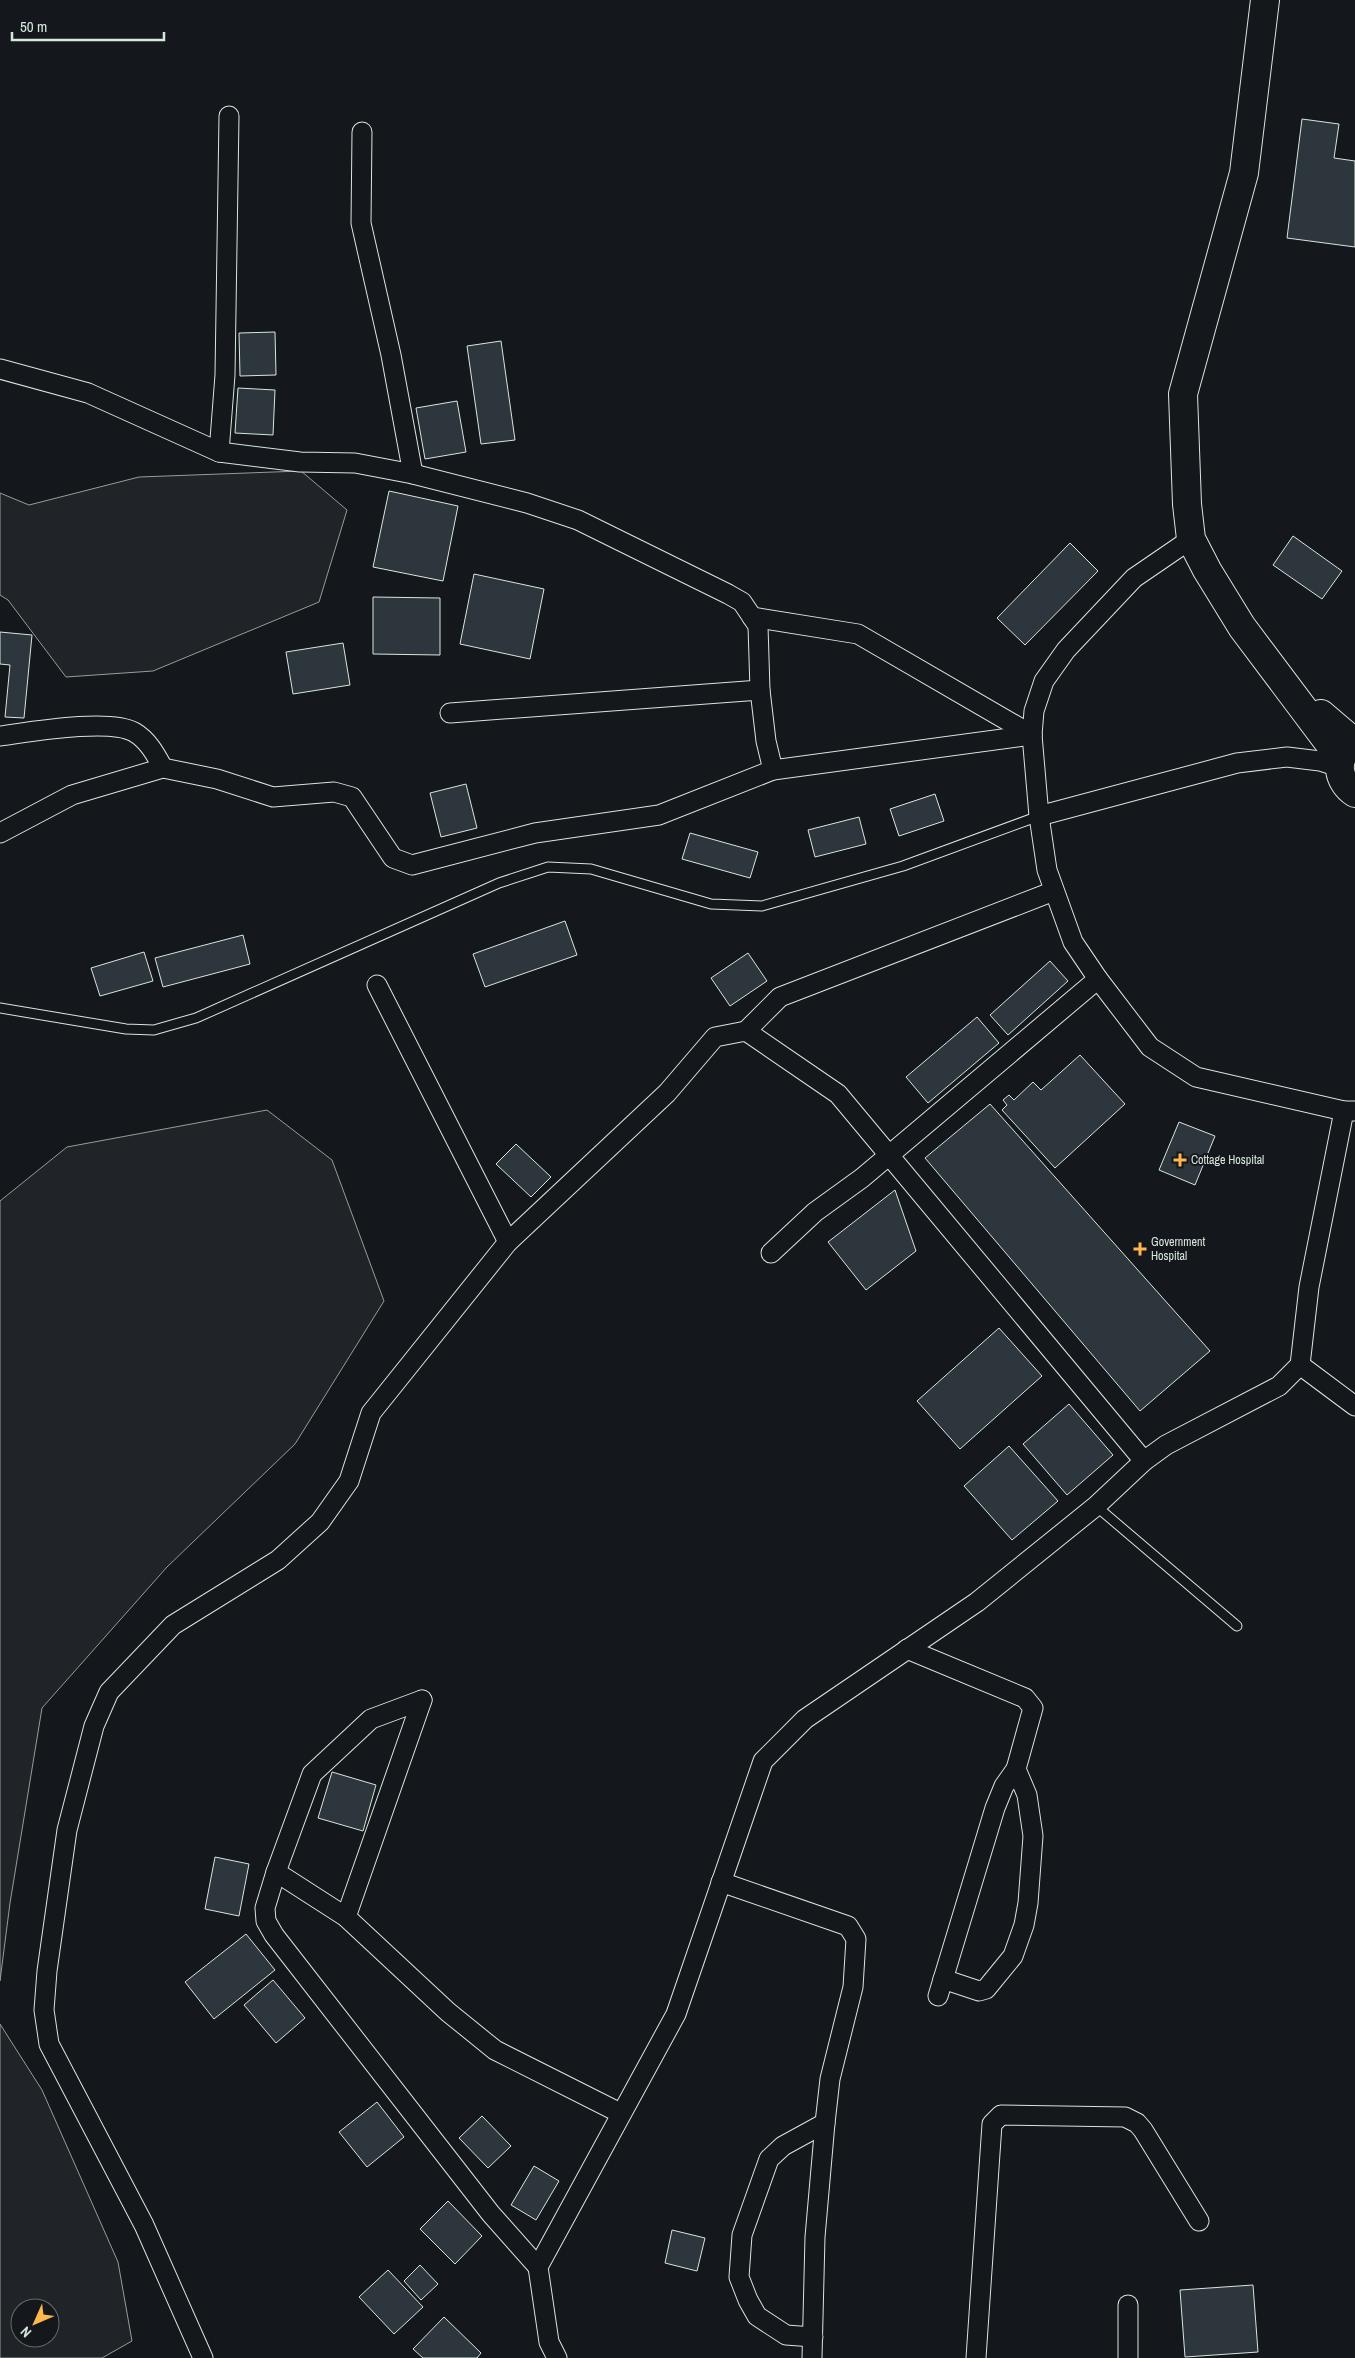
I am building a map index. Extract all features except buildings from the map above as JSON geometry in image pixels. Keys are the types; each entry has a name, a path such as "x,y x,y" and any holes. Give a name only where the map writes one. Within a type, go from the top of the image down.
{"highway":[{"path":"1264,0 1244,173 1183,394 1187,504 1192,539 1207,570 1242,627 1282,680 1347,753 1344,783 1355,793"}],"street":[{"path":"219,452 225,375 230,116"},
{"path":"362,132 361,223 391,355 413,474"},
{"path":"0,369 88,393 219,452 300,462 355,463 413,474 527,503 578,520 728,594 742,602 758,626 760,690 766,741 774,770"},
{"path":"538,2267 620,2113 676,2014 763,1761 805,1719 977,1602 1096,1506 1144,1461 1166,1445 1279,1386 1300,1365 1308,1287 1350,1111 1196,1077 1150,1047 1098,979 1073,942 1047,870 1039,816 1032,735 1034,711 1044,681 1066,650 1134,578 1192,539"},
{"path":"752,617 858,634 1032,735"},
{"path":"450,713 760,690"},
{"path":"0,736 67,726 120,728 134,732 141,738 154,750 164,768"},
{"path":"0,833 72,795 164,768 217,779 273,797 334,792 352,797 393,858 412,865 535,833 659,815 774,770 1032,735"},
{"path":"1039,816 1237,763 1287,758 1320,761 1347,753"},
{"path":"203,2358 144,2225 49,2044 44,2010 47,1971 67,1830 94,1726 109,1692 174,1626 278,1560 320,1522 349,1482 371,1413 508,1242 667,1093 715,1037 746,1031 780,997 1054,890"},
{"path":"771,1253 815,1212 862,1178 1098,979"},
{"path":"377,985 508,1242"},
{"path":"746,1031 838,1094 1144,1461"},
{"path":"1300,1365 1355,1406"},
{"path":"907,1649 1025,1698 1033,1708 1016,1770 1004,1786 995,1808 941,1988 979,1991 986,1989 1013,1956 1028,1903 1033,1836 1027,1795 1016,1770"},
{"path":"346,1917 422,1700 371,1719 312,1774 276,1872 265,1908 266,1921 274,1935 491,2214 538,2267 549,2342 557,2358"},
{"path":"276,1872 346,1917 448,2012 495,2050 620,2113"},
{"path":"721,1882 848,1926 856,1940 853,1987 830,2079 825,2123 815,2237 812,2358"},
{"path":"976,2358 992,2124 996,2117 1001,2115 1125,2117 1132,2120 1143,2130 1199,2221"},
{"path":"813,2337 786,2335 757,2316 739,2277 742,2235 769,2159 783,2146 825,2123"},
{"path":"1128,2305 1128,2358"}],"lane":[{"path":"0,1008 126,1029 154,1030 196,1018 499,883 548,867 591,869 711,904 762,906 904,866 1039,816"},
{"path":"1096,1506 1236,1626"}],"shaded area":[{"path":"301,471 347,510 319,602 153,671 66,677 8,600 0,595 0,493 29,505 139,477"},
{"path":"267,1110 332,1160 384,1301 295,1444 167,1567 42,1708 10,1903 0,1981 0,1201 67,1147"},
{"path":"0,2024 42,2090 118,2262 132,2341 102,2358 0,2358"}],"place":[{"name":"Cottage Hospital","path":"1180,1160"},
{"name":"Government Hospital","path":"1140,1249"}]}
